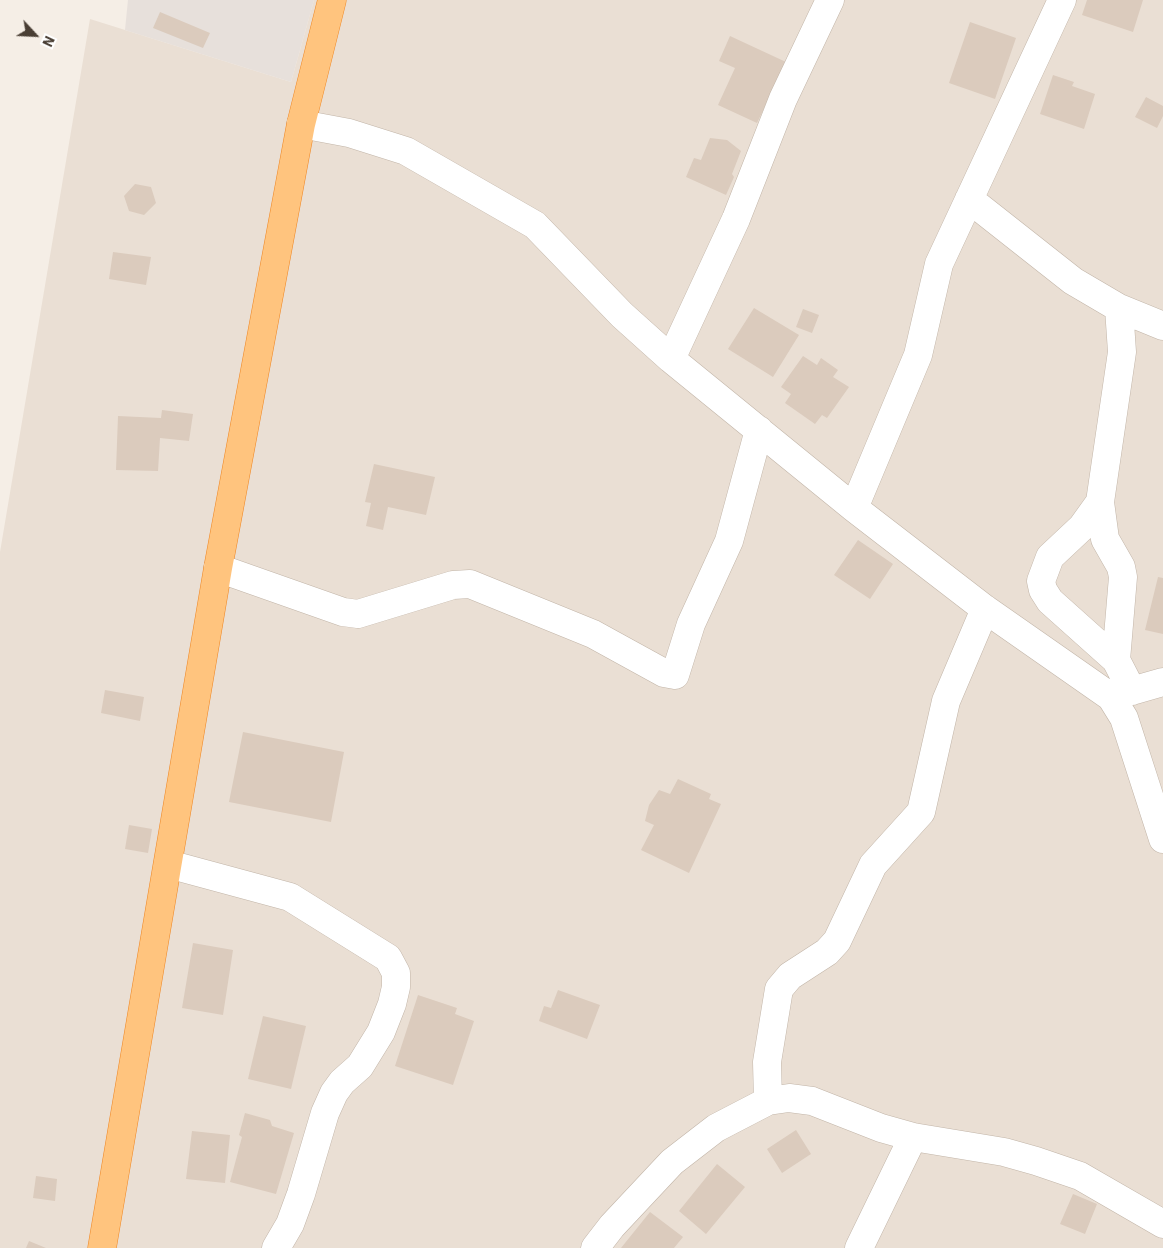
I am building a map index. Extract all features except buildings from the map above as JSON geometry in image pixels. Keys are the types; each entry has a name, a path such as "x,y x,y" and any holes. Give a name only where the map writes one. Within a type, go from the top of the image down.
{"highway":[{"path":"102,1248 218,568 301,124 332,0"}],"street":[{"path":"671,359 736,220 783,99 830,0"},
{"path":"854,508 918,356 939,264 1062,0"},
{"path":"301,124 349,133 406,151 535,225 622,315 671,359 854,508 985,609 1122,694 1163,682"},
{"path":"969,199 1072,281 1119,308 1163,326"},
{"path":"1119,308 1122,352 1100,502 1104,539 1121,568 1123,577 1116,660 1124,718 1163,839"},
{"path":"218,568 343,612 358,614 453,585 470,584 592,634 664,673 675,675 691,624 729,541 759,430"},
{"path":"1100,502 1082,527 1050,557 1042,581 1043,590 1050,601 1116,660"},
{"path":"768,1101 767,1062 779,989 790,976 827,952 837,941 873,865 921,812 946,702 985,609"},
{"path":"168,864 290,897 388,958 396,973 396,986 392,1004 380,1032 360,1066 342,1082 334,1093 322,1122 302,1194 290,1224 276,1248"},
{"path":"595,1248 612,1226 672,1162 716,1128 768,1101 789,1098 812,1101 881,1128 913,1137 1004,1152 1054,1167 1080,1176 1163,1224"},
{"path":"859,1248 913,1137"}],"shaded area":[{"path":"128,0 314,0 291,82 125,30"},
{"path":"314,0 1163,0 1163,1248 0,1248 0,552 90,19 291,82"}]}
